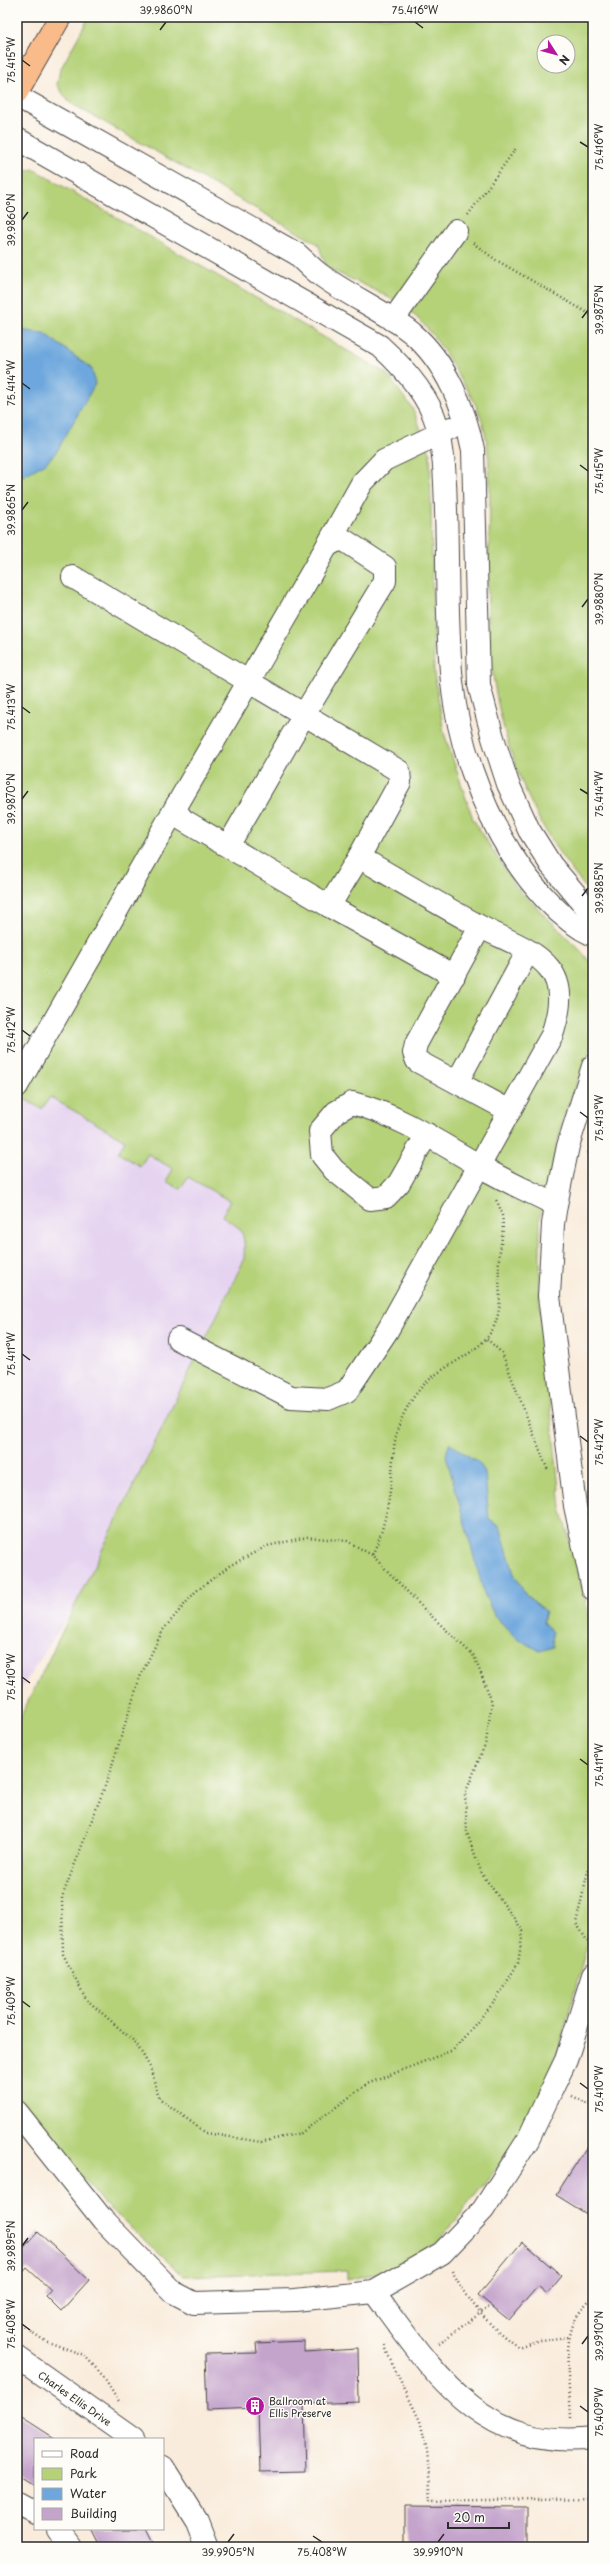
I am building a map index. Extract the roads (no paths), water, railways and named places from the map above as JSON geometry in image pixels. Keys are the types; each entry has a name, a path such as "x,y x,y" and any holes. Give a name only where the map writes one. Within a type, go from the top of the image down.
{"highway":[{"path":"17,92 60,17"}],"street":[{"path":"17,96 297,254 322,276 412,333 432,354 448,380 467,421 473,450 479,685 508,784 529,830 551,865 593,915"},
{"path":"17,138 380,346 398,363 420,390 437,424 444,461 452,682 469,760 479,790 503,840 520,867 576,927 593,935"},
{"path":"393,320 456,231"},
{"path":"17,1086 362,483 384,460 467,421"},
{"path":"228,846 305,713 386,581 387,574 385,567 344,540 336,540 327,546"},
{"path":"73,577 305,713 399,771 400,782 359,857 329,906"},
{"path":"177,805 177,812 182,820 329,906 454,976"},
{"path":"178,1339 291,1397 308,1400 328,1399 347,1390 387,1331 476,1174 552,1035 559,1013 559,992 550,968 528,951 480,927 359,857"},
{"path":"480,927 416,1044 414,1053 417,1061 510,1111"},
{"path":"457,1082 528,951"},
{"path":"593,1066 568,1146 556,1205 553,1224 549,1296 575,1506 587,1533 593,1588"},
{"path":"427,1134 399,1183 386,1197 370,1198 330,1165 322,1155 320,1131 336,1112 352,1102 378,1110 427,1134 476,1174 556,1205"},
{"path":"17,2112 103,2220 173,2292 194,2303 294,2300 374,2292 442,2253 483,2210 528,2140 566,2060 593,1975"},
{"path":"374,2292 420,2355 441,2380 468,2404 497,2424 528,2436 583,2439"},
{"name":"Charles Ellis Drive","path":"17,2357 132,2438"},
{"path":"164,2469 197,2521 207,2547"},
{"path":"17,2503 34,2512"},
{"path":"59,2530 72,2547"}],"water":[{"path":"17,330 44,333 92,369 95,384 57,451 46,463 17,479"},
{"path":"449,1443 479,1463 485,1472 489,1520 500,1526 514,1574 527,1596 546,1611 543,1622 552,1632 553,1647 540,1651 515,1637 494,1615 484,1593 446,1456"}],"place":[{"name":"Ballroom at Ellis Preserve","path":"255,2406"}]}
